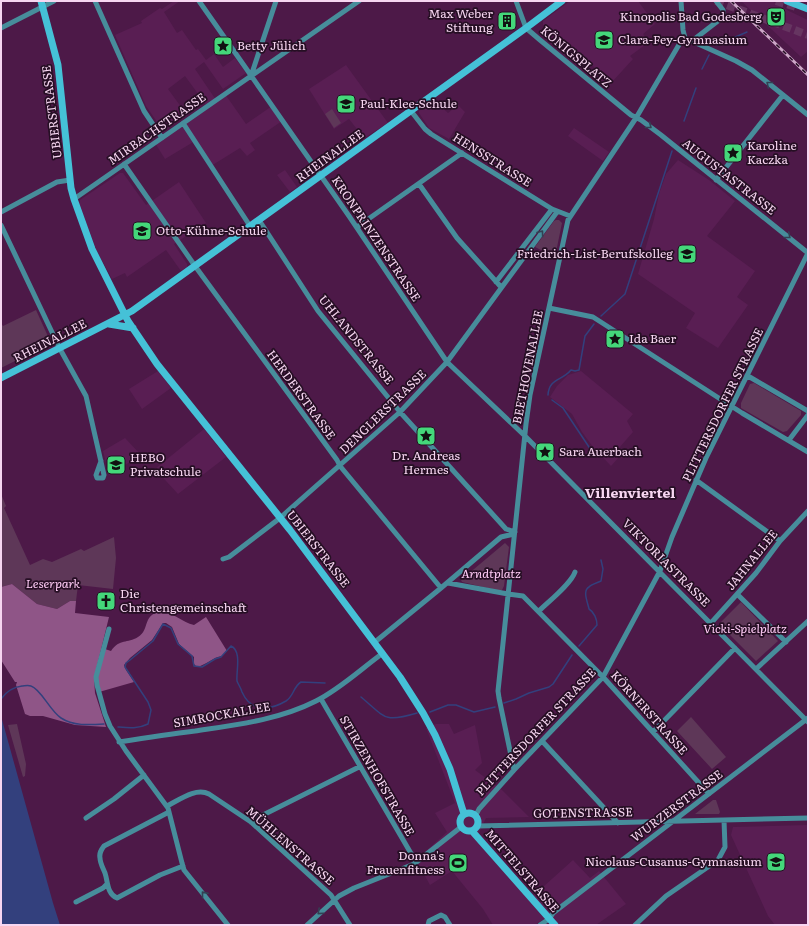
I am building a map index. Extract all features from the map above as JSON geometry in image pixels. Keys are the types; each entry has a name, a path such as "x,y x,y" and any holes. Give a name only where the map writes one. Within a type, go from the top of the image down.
{"main road":[{"name":"RHEINALLEE","path":"1,378 125,315 321,176 562,1"},
{"path":"786,1 797,3 808,9"},
{"name":"UBIERSTRASSE","path":"42,4 58,65 70,180 74,199 92,249 125,315 161,369 280,518 383,652 414,697 435,735 450,769 464,814"},
{"path":"108,324 133,328"},
{"path":"470,812 476,815 478,820 475,828 466,831 461,827 460,821 462,815 470,812"},
{"name":"MITTELSTRASSE","path":"475,828 555,925"}],"street":[{"path":"1,28 42,4 54,1"},
{"path":"95,1 144,111 162,138"},
{"name":"KRONPRINZENSTRASSE","path":"199,1 357,227 447,362 525,436"},
{"path":"251,76 276,1"},
{"name":"MIRBACHSTRASSE","path":"74,199 360,1"},
{"name":"KÖNIGSPLATZ","path":"516,1 526,28 630,115 636,118"},
{"path":"681,1 682,30 684,38 747,67 808,115"},
{"path":"692,41 722,16 723,10 716,1"},
{"name":"BEETHOVENALLEE","path":"514,770 498,695 508,594 530,395 570,216 636,118 684,38"},
{"path":"716,180 783,95"},
{"name":"HENSSTRASSE","path":"411,111 425,129 554,211 570,216"},
{"name":"AUGUSTASTRASSE","path":"636,118 656,131 808,253"},
{"path":"183,123 250,226"},
{"path":"357,227 462,153"},
{"name":"HERDERSTRASSE","path":"124,164 195,266 340,466 441,588"},
{"path":"1,212 57,182 70,180"},
{"path":"418,184 457,238 501,287"},
{"path":"496,282 522,247 554,211"},
{"name":"DENGLERSTRASSE","path":"223,559 229,557 280,518 400,412 447,362 528,251 554,211"},
{"name":"UHLANDSTRASSE","path":"259,220 318,311 400,412 506,529 515,533"},
{"path":"1,225 60,349 86,396 101,461"},
{"path":"522,247 528,251"},
{"name":"PLITTERSDORFER STRASSE","path":"476,815 479,808 603,677 660,571 672,537 696,480 731,406 748,376 808,253"},
{"path":"550,308 593,317 731,406 808,452"},
{"path":"748,376 808,411"},
{"path":"789,440 808,415"},
{"name":"VIKTORIASTRASSE","path":"525,436 807,720"},
{"path":"696,480 780,541"},
{"name":"JAHNALLEE","path":"711,623 738,594 780,541 808,510"},
{"path":"504,535 506,529"},
{"path":"375,642 504,535 515,533"},
{"path":"538,611 558,594 573,576 574,572"},
{"path":"448,583 508,594"},
{"name":"KÖRNERSTRASSE","path":"508,594 523,596 603,677 709,794"},
{"path":"738,594 786,642"},
{"path":"756,669 808,621"},
{"path":"109,629 97,671 96,681 107,718 119,742 167,806 183,866 189,876 228,925"},
{"path":"653,732 735,648"},
{"name":"SIMROCKALLEE","path":"119,742 255,721 299,708 321,699 383,652"},
{"name":"STIRZENHOFSTRASSE","path":"321,699 359,767 416,862"},
{"name":"WURZERSTRASSE","path":"540,925 549,919 553,913 807,720"},
{"path":"542,741 618,823"},
{"path":"251,822 359,767"},
{"path":"86,818 114,799 144,775"},
{"name":"MÜHLENSTRASSE","path":"167,806 193,793 202,791 209,794 251,822 331,895 350,925"},
{"path":"169,812 102,848 100,858 107,878 107,884 112,896 116,898 166,872 183,866"},
{"name":"GOTENSTRASSE","path":"475,828 808,818"},
{"path":"635,925 666,896 718,860 724,847 724,820"},
{"path":"307,925 334,900 347,892 416,862 461,827"},
{"path":"76,902 103,888 107,884"},
{"path":"428,925 429,921 441,915 445,917 448,924"}],"shaded area":[{"path":"174,1 180,1 164,12 177,33 182,30 196,50 198,49 206,60 214,54 223,67 235,58 246,73 223,89 204,62 195,69 216,100 225,94 246,124 272,106 282,121 250,143 255,150 247,156 240,148 211,166 195,141 165,159 155,143 207,106 185,76 168,89 187,115 165,130 162,129 146,106 115,35 142,23 141,21 160,8 162,9"},
{"name":"Clara-Fey-Gymnasium","path":"570,1 638,1 655,24 643,34 649,42 630,56 633,59 612,82 543,25 543,21"},
{"path":"741,1 772,1 808,20 808,51 801,57"},
{"name":"Paul-Klee-Schule","path":"346,65 388,123 364,138 349,119 334,129 309,89"},
{"path":"434,100 448,113 458,105 465,112 449,139 429,128 419,113 419,111"},
{"path":"574,128 609,152 603,161 568,136"},
{"name":"Friedrich-List-Berufskolleg","path":"678,160 709,180 735,201 707,236 755,271 737,297 748,305 718,348 686,328 695,313 638,274 654,219 659,194 666,174"},
{"path":"285,170 297,187 290,192 277,175"},
{"name":"Otto-Kühne-Schule","path":"120,173 123,173 146,205 179,182 206,223 174,244 187,264 187,267 181,271 166,250 127,277 125,273 112,279 96,249 79,203 80,200"},
{"path":"158,371 171,388 142,409 129,389"},
{"path":"581,371 633,414 627,421 633,432 619,448 621,455 611,466 593,447 582,432 572,414 550,397 557,386 568,375"},
{"path":"204,429 226,457 178,494 155,469"},
{"name":"HEBO Privatschule","path":"125,438 141,455 109,475 103,451"},
{"path":"12,584 37,604 57,609 70,601 76,601 75,613 109,617 94,678 95,693 106,727 75,725 43,716 30,716 25,714 16,685 17,682 15,682 1,660 1,587"},
{"path":"163,611 194,625 206,617 227,651 222,656 197,667 194,664 194,657 179,644 172,627 166,623 163,623 152,640 130,658 124,665 134,682 99,692 97,679 105,649 111,651 117,644 138,637 142,634 149,618 156,613"},
{"path":"436,724 449,724 454,734 475,725 482,763 475,770 502,790 529,817 486,818 479,833 533,896 573,860 590,878 599,871 626,904 596,925 558,925 549,916 535,925 493,925 483,909 452,871 430,885 416,860 447,832 435,813 455,803 426,728"},
{"name":"Nicolaus-Cusanus-Gymnasium","path":"808,825 808,925 775,925 768,916 731,835 733,827"}],"green space":[{"path":"332,109 341,123 334,128 325,114"},
{"path":"556,220 559,220 562,223 555,257 535,247"},
{"path":"36,310 51,343 1,368 1,323 3,326"},
{"path":"754,383 801,411 801,415 787,431 783,432 741,408 741,403 750,384"},
{"name":"Leserpark","path":"1,494 6,506 4,508 30,565 43,559 52,562 81,549 84,551 114,537 116,558 113,589 78,585 76,601 70,601 57,609 37,604 12,584 1,587"},
{"name":"Arndtplatz","path":"505,543 509,547 504,586 502,590 500,591 462,582 461,580"},
{"name":"Vicki-Spielplatz","path":"741,602 778,641 756,661 719,624"},
{"path":"691,717 726,757 712,769 677,731"},
{"path":"17,724 26,764 25,776 23,777 8,725"},
{"path":"713,800 716,800 720,812 719,814 695,814"}],"water":[{"path":"1,716 53,903 60,925 1,925"}],"waterway":[{"path":"717,45 747,32"},
{"path":"702,69 709,55"},
{"path":"684,121 696,88"},
{"path":"601,316 625,294 672,151"},
{"path":"548,395 549,389 553,383 571,370 579,370 585,336 594,324"},
{"path":"552,400 563,408 591,450"},
{"path":"579,646 597,625 595,616 589,609 586,591 593,584 601,581 603,569 601,560"},
{"path":"118,727 130,728 148,724 151,710 148,702 125,667 126,663 153,641 163,624 171,628 178,644 192,656 194,666 202,667 221,657 231,646 236,652 238,662 237,681 246,699 255,706 267,708 286,701 291,697 296,686 301,682 325,683"},
{"path":"504,703 549,687 553,684 572,655"},
{"path":"1,699 7,692 13,689 30,686 35,688 57,715 66,721 93,725 104,724"},
{"path":"361,697 386,717 398,718 417,713"},
{"path":"430,712 448,705 456,705 474,712 495,707"}],"tunnel":[{"path":"716,1 808,35"},
{"path":"776,1 796,7"}],"railway":[{"path":"731,1 808,75"}],"place":[{"name":"Kinopolis Bad Godesberg","path":"776,17"},
{"name":"Max Weber Stiftung","path":"507,21"},
{"name":"Clara-Fey-Gymnasium","path":"604,40"},
{"name":"Betty Jülich","path":"223,46"},
{"name":"Paul-Klee-Schule","path":"346,104"},
{"name":"Karoline Kaczka","path":"733,153"},
{"name":"Otto-Kühne-Schule","path":"142,231"},
{"name":"Friedrich-List-Berufskolleg","path":"687,254"},
{"name":"Ida Baer","path":"615,339"},
{"name":"Dr. Andreas Hermes","path":"426,436"},
{"name":"Sara Auerbach","path":"545,452"},
{"name":"HEBO Privatschule","path":"116,465"},
{"name":"Die Christengemeinschaft","path":"106,601"},
{"name":"Nicolaus-Cusanus-Gymnasium","path":"776,862"},
{"name":"Donna's Frauenfitness","path":"458,863"}],"district":[{"name":"Villenviertel","path":"630,493"}]}
